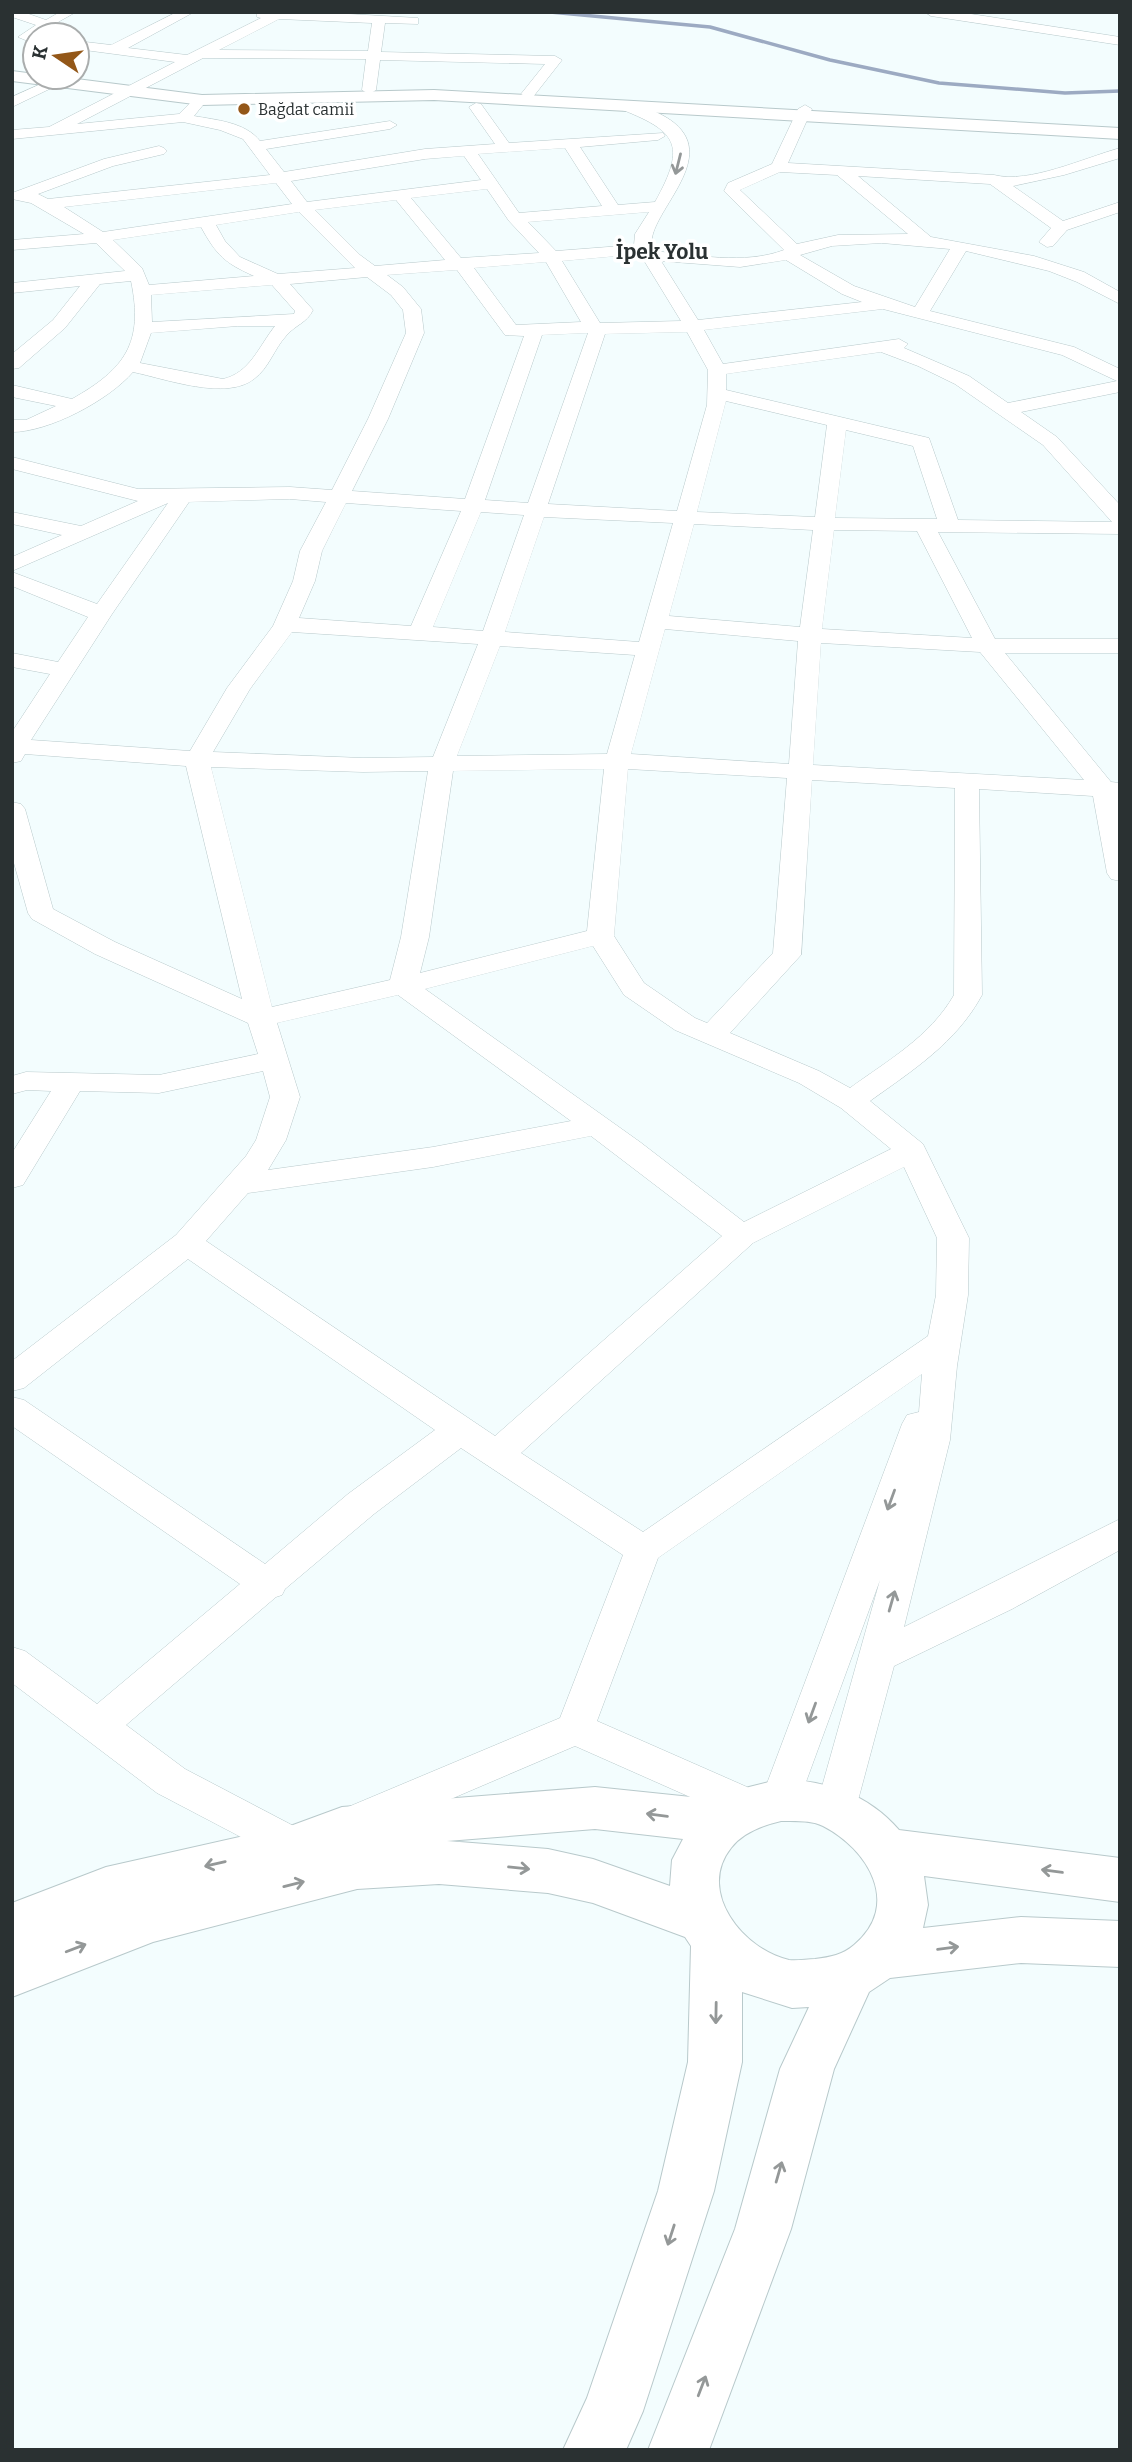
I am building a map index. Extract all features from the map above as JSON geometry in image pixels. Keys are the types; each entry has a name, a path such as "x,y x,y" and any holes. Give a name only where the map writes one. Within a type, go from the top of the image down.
{"main road":[{"path":"91,83 238,96 370,98 528,94 1114,131"},
{"path":"136,88 202,100 398,94 803,112"},
{"path":"12,1927 106,1889 295,1846 342,1828 594,1808 752,1810 808,1801 836,1808 866,1826 888,1850 901,1877 904,1905 897,1932 864,1966 807,2069 763,2229 678,2450"},
{"path":"593,2450 613,2411 686,2191 715,2062 709,1933 694,1893 696,1866 706,1842 752,1810"},
{"path":"888,1850 1120,1880"},
{"path":"12,1973 150,1920 357,1867 439,1862 548,1871 593,1881 709,1933 738,1964 773,1980 792,1984 821,1984 864,1966 1021,1940 1120,1944"}],"street":[{"path":"52,21 70,12"},
{"path":"113,50 188,12"},
{"path":"243,12 379,19 412,16"},
{"path":"931,12 1120,41"},
{"path":"12,13 37,21"},
{"path":"52,131 280,14"},
{"path":"1043,30 1079,18"},
{"path":"379,19 370,98 399,132 425,154"},
{"path":"91,47 196,57 373,55 555,60 528,94"},
{"path":"12,103 36,91"},
{"path":"183,118 202,100"},
{"path":"623,105 669,127 682,148 678,169 643,234 646,252 694,326 717,382 716,405 618,761 600,936 634,989 685,1024 797,1071 850,1101 912,1152 953,1238 951,1295 933,1440 907,1549 836,1808"},
{"path":"476,107 505,148"},
{"path":"778,167 803,112"},
{"path":"12,135 183,118 238,131 257,146 303,206 368,271 397,291 412,309 415,333 378,419 311,551 304,581 285,625 239,688 197,759 261,1018 285,1097 271,1140 258,1162 187,1242 12,1379"},
{"path":"137,124 187,189"},
{"path":"70,129 99,154"},
{"path":"1114,131 1120,144"},
{"path":"257,146 399,132"},
{"path":"47,204 282,178 425,154 657,136"},
{"path":"570,143 613,210"},
{"path":"468,150 515,218 550,255 596,328"},
{"path":"1001,184 1059,172 1120,153"},
{"path":"18,196 99,154 166,160"},
{"path":"1061,227 994,180 778,167 734,186 732,191 792,253 848,290 919,314 1068,351 1120,376"},
{"path":"843,172 927,242"},
{"path":"12,244 103,237 303,206 489,184"},
{"path":"400,195 459,263 511,331 694,326 883,304"},
{"path":"12,426 29,426 75,405 124,374 137,355 143,328 138,283 103,237 47,204 18,196"},
{"path":"515,218 660,206"},
{"path":"1029,260 1061,227 1120,207"},
{"path":"143,328 238,321 289,321 301,317 304,310 278,280 234,261 218,243 206,222"},
{"path":"12,288 94,280 138,283 278,280 550,255 646,252 738,262 792,253 818,244 886,238 960,247 1029,260 1081,277 1120,299"},
{"path":"919,314 960,247"},
{"path":"12,364 59,324 94,280"},
{"path":"130,366 223,385 237,384 249,376 289,321"},
{"path":"403,986 415,936 441,766 492,638 596,328"},
{"path":"419,633 473,506 535,330"},
{"path":"945,337 984,331"},
{"path":"717,382 881,346 920,341"},
{"path":"881,346 925,362 962,380 1058,448 1120,518"},
{"path":"717,382 837,422 922,442 949,525"},
{"path":"1003,410 1120,386"},
{"path":"12,391 75,405"},
{"path":"712,1035 788,955 810,635 837,422"},
{"path":"12,463 138,495 290,493 537,510 826,524 1120,527"},
{"path":"12,565 175,496"},
{"path":"175,496 13,749 197,759 441,766 618,761 1112,789"},
{"path":"12,518 84,533"},
{"path":"924,525 988,647 1112,789 1120,873"},
{"path":"12,578 101,614"},
{"path":"656,622 988,647 1120,646"},
{"path":"285,625 649,649"},
{"path":"12,660 64,670"},
{"path":"850,1101 943,1032 961,1011 968,995 967,780"},
{"path":"12,809 41,914 105,948 261,1018 403,986 600,936"},
{"path":"403,986 742,1236"},
{"path":"12,1085 26,1081 159,1084 274,1060"},
{"path":"12,1178 70,1083"},
{"path":"238,1184 433,1157 595,1126"},
{"path":"498,1453 742,1236 912,1152"},
{"path":"187,1242 460,1430 643,1550"},
{"path":"342,1828 575,1729 643,1550 942,1354"},
{"path":"575,1729 752,1810 942,1354"},
{"path":"12,1409 269,1584"},
{"path":"99,1725 362,1504 460,1430"},
{"path":"875,1658 966,1615 1120,1533"},
{"path":"12,1662 170,1781 295,1846"}],"waterway":[{"path":"550,12 710,27 830,60 939,83 1065,93 1120,91"}],"place":[{"name":"Bağdat camii","path":"244,109"}],"district":[{"name":"İpek Yolu","path":"662,252"}]}
